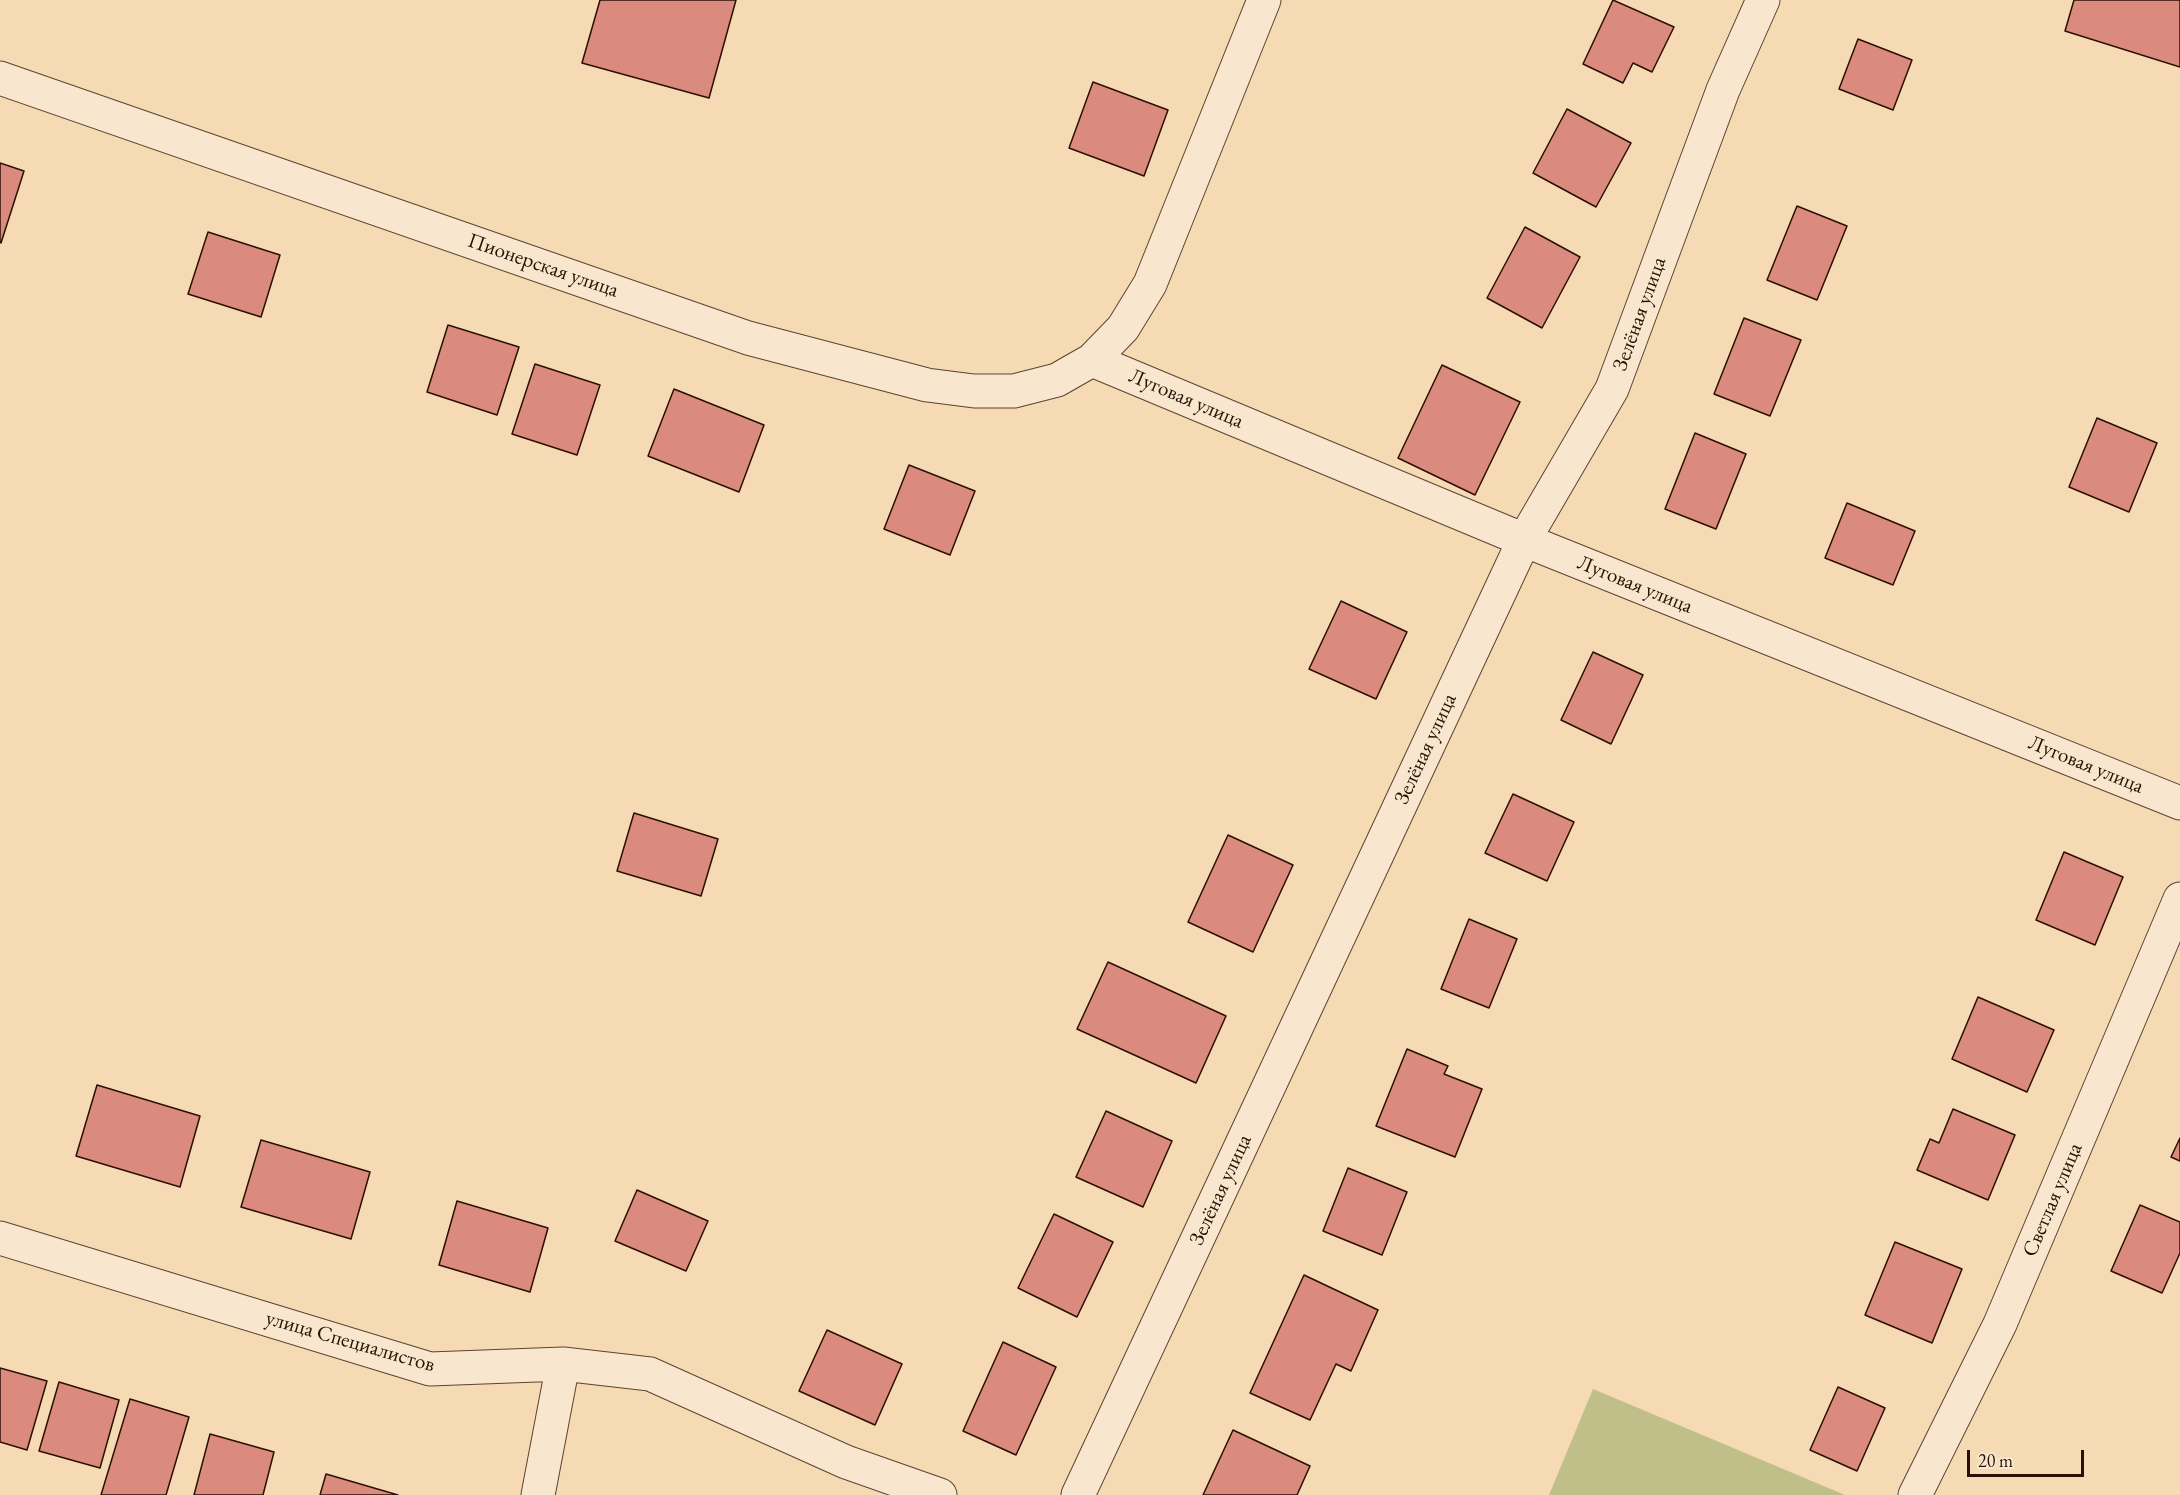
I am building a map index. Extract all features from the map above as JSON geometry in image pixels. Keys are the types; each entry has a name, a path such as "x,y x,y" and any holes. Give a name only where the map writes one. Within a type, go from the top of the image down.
{"street":[{"name":"Пионерская улица","path":"0,78 748,338 927,385 974,391 1014,391 1057,380 1092,360 1123,328 1150,284 1264,0"},
{"name":"Зелёная улица","path":"1078,1495 1524,540 1612,389 1723,90 1763,0"},
{"name":"Луговая улица","path":"1092,360 1524,540 2180,803"},
{"name":"Светлая улица","path":"1915,1495 2000,1324 2180,899"},
{"name":"улица Специалистов","path":"0,1238 430,1369 562,1364 650,1374 846,1462 940,1495"},
{"path":"538,1495 562,1364"}],"shaded area":[{"path":"1593,1389 1845,1495 1549,1495"}],"building":[{"path":"600,0 736,0 709,98 582,63"},
{"path":"1613,0 1674,27 1652,72 1633,63 1623,83 1583,64"},
{"path":"2074,0 2180,0 2180,67 2065,31"},
{"path":"1858,39 1912,60 1893,110 1839,89"},
{"path":"1093,82 1168,110 1144,176 1069,148"},
{"path":"1567,109 1631,143 1596,207 1533,173"},
{"path":"0,163 24,171 1,243 0,242"},
{"path":"1797,206 1847,226 1817,300 1767,280"},
{"path":"1525,227 1580,257 1542,328 1487,298"},
{"path":"208,232 280,255 261,317 188,294"},
{"path":"1744,318 1801,340 1770,416 1714,394"},
{"path":"448,325 519,347 497,415 427,392"},
{"path":"535,364 600,385 577,455 512,434"},
{"path":"1442,365 1520,402 1475,495 1398,458"},
{"path":"674,389 764,425 739,492 648,456"},
{"path":"2097,418 2157,443 2129,512 2069,487"},
{"path":"1695,433 1746,454 1716,529 1665,509"},
{"path":"909,465 975,491 950,555 884,529"},
{"path":"1847,503 1915,531 1893,585 1825,558"},
{"path":"1341,601 1407,632 1376,699 1309,669"},
{"path":"1593,652 1643,675 1611,744 1561,720"},
{"path":"1513,794 1574,822 1547,881 1485,853"},
{"path":"634,813 718,839 701,896 617,871"},
{"path":"1228,835 1293,865 1253,952 1188,922"},
{"path":"2064,852 2123,877 2095,945 2036,920"},
{"path":"1469,919 1517,939 1489,1008 1441,989"},
{"path":"1108,962 1226,1016 1196,1083 1077,1029"},
{"path":"1978,997 2054,1030 2027,1092 1952,1059"},
{"path":"1407,1049 1448,1066 1444,1074 1482,1089 1455,1157 1376,1126"},
{"path":"97,1085 200,1116 180,1187 76,1156"},
{"path":"1953,1109 2015,1135 1988,1200 1917,1170 1930,1139 1939,1143"},
{"path":"1106,1111 1172,1141 1143,1207 1076,1177"},
{"path":"2180,1138 2180,1161 2171,1157"},
{"path":"261,1140 370,1172 351,1239 241,1207"},
{"path":"1348,1168 1407,1192 1382,1255 1323,1231"},
{"path":"637,1190 708,1221 686,1271 615,1241"},
{"path":"457,1201 548,1228 530,1292 439,1265"},
{"path":"2140,1205 2180,1222 2180,1253 2162,1293 2111,1271"},
{"path":"1054,1214 1113,1242 1077,1317 1018,1288"},
{"path":"1895,1242 1962,1269 1932,1343 1865,1315"},
{"path":"1304,1275 1378,1310 1351,1371 1336,1364 1310,1420 1250,1393"},
{"path":"827,1330 902,1364 875,1425 799,1391"},
{"path":"1003,1342 1056,1367 1016,1455 963,1431"},
{"path":"0,1368 47,1381 27,1450 0,1442"},
{"path":"59,1382 119,1400 100,1468 39,1451"},
{"path":"1838,1387 1885,1408 1857,1471 1810,1450"},
{"path":"130,1399 189,1417 166,1495 101,1495"},
{"path":"1233,1430 1310,1466 1297,1495 1203,1495"},
{"path":"210,1434 274,1452 263,1495 194,1495"},
{"path":"326,1474 398,1495 320,1495"}]}
